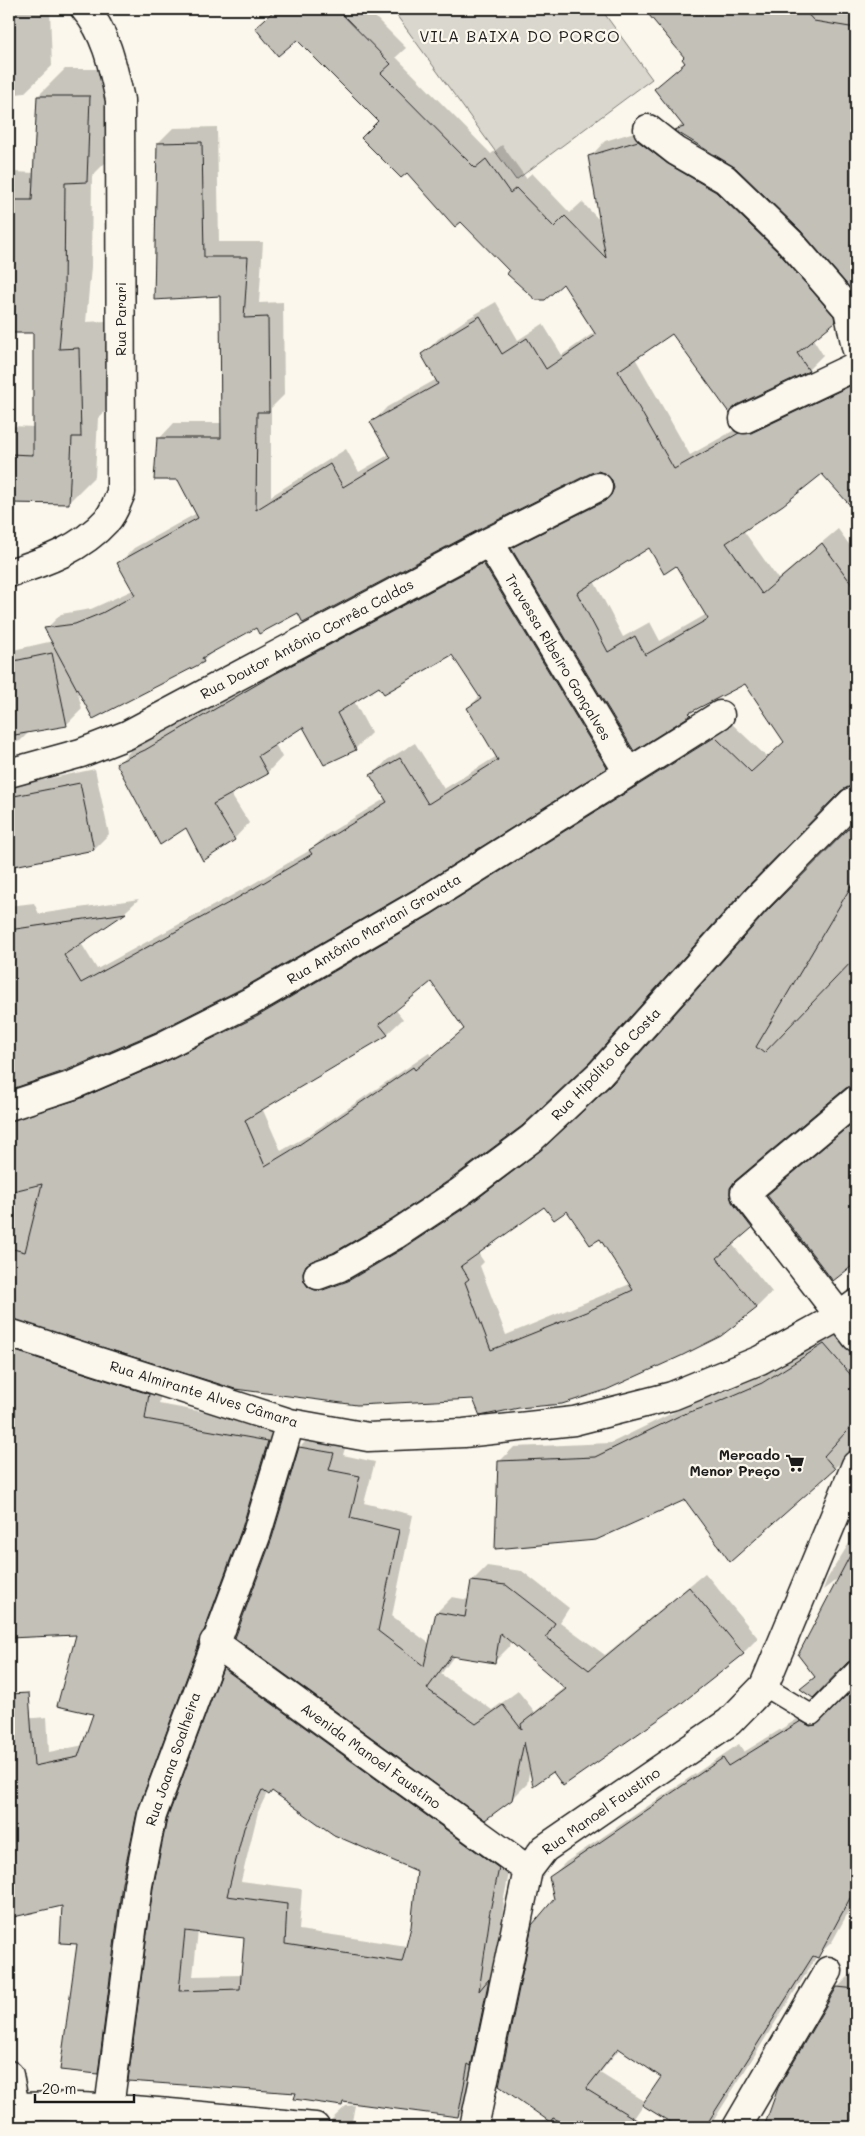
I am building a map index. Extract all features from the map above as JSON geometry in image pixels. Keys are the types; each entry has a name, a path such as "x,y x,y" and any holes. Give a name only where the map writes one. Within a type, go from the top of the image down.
{"street":[{"name":"Rua Parari","path":"9,573 41,563 70,550 109,519 121,493 120,100 110,55 90,14 85,9"},
{"path":"648,129 676,151 724,179 790,242 848,309 856,347"},
{"path":"744,419 856,366"},
{"name":"Rua Doutor Antônio Corrêa Caldas","path":"9,773 81,753 126,735 489,542 598,487"},
{"name":"Travessa Ribeiro Gonçalves","path":"489,542 628,772"},
{"name":"Rua Antônio Mariani Gravata","path":"9,1106 91,1077 162,1046 250,1002 424,901 720,715"},
{"name":"Rua Hipólito da Costa","path":"318,1275 340,1267 395,1235 460,1192 532,1138 600,1074 757,899 854,804"},
{"path":"851,1319 745,1193 856,1100"},
{"name":"Rua Almirante Alves Câmara","path":"9,1333 290,1423 368,1437 464,1433 574,1421 672,1396 760,1360 851,1319"},
{"name":"Rua Joana Soalheira","path":"109,2108 138,1885 152,1815 214,1642 256,1533 290,1423"},
{"path":"764,1686 856,1465"},
{"name":"Avenida Manoel Faustino","path":"214,1642 528,1870"},
{"name":"Rua Manoel Faustino","path":"478,2126 528,1870 544,1849 729,1722 764,1686"},
{"path":"737,2127 828,1970"},
{"path":"9,2074 17,2115 62,2106 109,2108 316,2127"}],"lane":[{"path":"764,1686 812,1715 856,1670"}],"shaded area":[{"path":"392,9 601,9 652,79 516,180"}],"building":[{"path":"276,9 337,9 391,64 381,73 475,168 486,159 510,193 516,188 554,227 565,216 606,258 588,156 638,141 668,164 716,192 779,253 834,316 835,322 797,353 809,371 737,405 730,414 672,334 618,371 674,469 739,433 751,433 856,383 856,512 822,474 783,505 726,543 762,594 822,543 856,590 856,787 848,787 841,791 746,888 589,1063 522,1126 451,1179 387,1222 333,1253 312,1261 306,1265 303,1272 304,1281 308,1287 315,1290 323,1290 348,1281 404,1248 469,1205 541,1150 612,1084 768,910 856,821 856,878 756,1047 764,1053 856,957 856,1085 846,1088 735,1181 730,1188 732,1202 752,1228 717,1258 757,1308 721,1336 681,1356 606,1390 562,1404 519,1408 480,1416 473,1399 357,1405 235,1389 9,1318 14,1300 9,1298 9,1248 25,1252 42,1184 9,1192 9,1121 79,1099 169,1060 258,1016 432,914 715,737 751,772 784,742 745,684 689,713 691,715 634,751 511,548 605,501 611,495 614,488 612,480 606,474 598,471 482,528 303,623 298,613 259,634 256,628 202,658 204,662 93,719 44,628 75,624 102,613 135,595 117,563 198,518 178,480 154,480 157,438 221,438 220,296 154,300 157,143 202,142 204,257 248,257 244,318 268,317 269,412 257,412 256,510 330,464 343,487 391,458 370,422 438,384 421,354 480,316 502,354 527,338 546,369 596,335 563,284 545,300 536,300 507,274 509,271 461,222 455,227 407,173 401,178 361,138 378,121 297,40 278,56 255,28","holes":["649,548 664,574 676,566 708,619 645,655 635,636 608,652 577,593","431,982 464,1029 415,1070 413,1067 265,1166 245,1120 388,1035 379,1024","544,1207 554,1220 567,1211 590,1245 600,1239 633,1290 586,1312 491,1350 465,1282 469,1279 461,1266"]},
{"path":"644,9 803,9 814,21 856,28 856,295 801,231 736,168 674,130 684,127 654,89 685,63 682,59 684,57"},
{"path":"37,96 90,96 87,182 65,183 64,295 59,349 79,348 81,437 72,437 69,504 9,503 9,454 33,455 33,333 9,333 9,200 32,200"},
{"path":"483,563 607,768 416,888 243,988 156,1032 67,1070 9,1090 9,930 126,913 64,955 81,983 234,900 312,854 309,850 387,802 370,775 400,758 428,804 498,760 467,708 481,699 452,655 384,694 379,687 337,713 356,750 324,765 303,727 258,756 268,774 213,804 235,840 203,861 186,828 160,845 116,763 145,750 273,675"},
{"path":"52,653 67,726 9,736 9,662"},
{"path":"80,783 94,850 9,867 9,797"},
{"path":"856,1120 856,1263 833,1281 767,1195"},
{"path":"824,1344 856,1381 856,1421 824,1456 835,1469 730,1562 685,1500 596,1540 495,1549 498,1461 595,1457 681,1415 711,1405 762,1383"},
{"path":"9,1349 149,1394 145,1419 268,1441 242,1528 137,1812 122,1883 98,2074 60,2070 77,1944 60,1943 62,1906 9,1918 9,1694 29,1693 34,1766 78,1757 93,1714 57,1706 76,1635 9,1638"},
{"path":"299,1447 334,1453 329,1470 360,1476 350,1518 399,1530 378,1631 424,1666 436,1612 465,1617 471,1581 506,1585 555,1623 546,1637 589,1670 689,1587 744,1654 678,1706 563,1786 553,1772 533,1786 524,1742 512,1800 485,1820 235,1638 272,1538","holes":["500,1633 566,1689 521,1724 522,1730 503,1705 476,1724 427,1689 451,1656 495,1663"]},
{"path":"856,1544 856,1659 848,1662 813,1698 800,1689 815,1677 798,1655"},
{"path":"223,1668 499,1868 489,1916 479,1991 489,1979 471,2066 468,2064 458,2117 343,2102 342,2106 294,2099 296,2093 128,2081 153,1888 167,1819","holes":["262,1790 269,1795 272,1791 334,1835 417,1871 411,1927 402,1962 285,1944 287,1904 227,1896 244,1828","185,1931 244,1938 240,1989 179,1991"]},
{"path":"856,1686 856,1887 818,1958 813,1956 705,2127 678,2127 642,2105 661,2077 618,2048 586,2089 648,2127 574,2127 553,2118 550,2122 499,2086 532,1925 554,1899 549,1877 723,1758 728,1766 801,1721 810,1726 816,1725"},
{"path":"837,1987 856,1989 856,2127 764,2127 778,2088"}],"place":[{"name":"Mercado Menor Preço","path":"795,1463"}],"district":[{"name":"VILA BAIXA DO PORCO","path":"520,36"}]}
